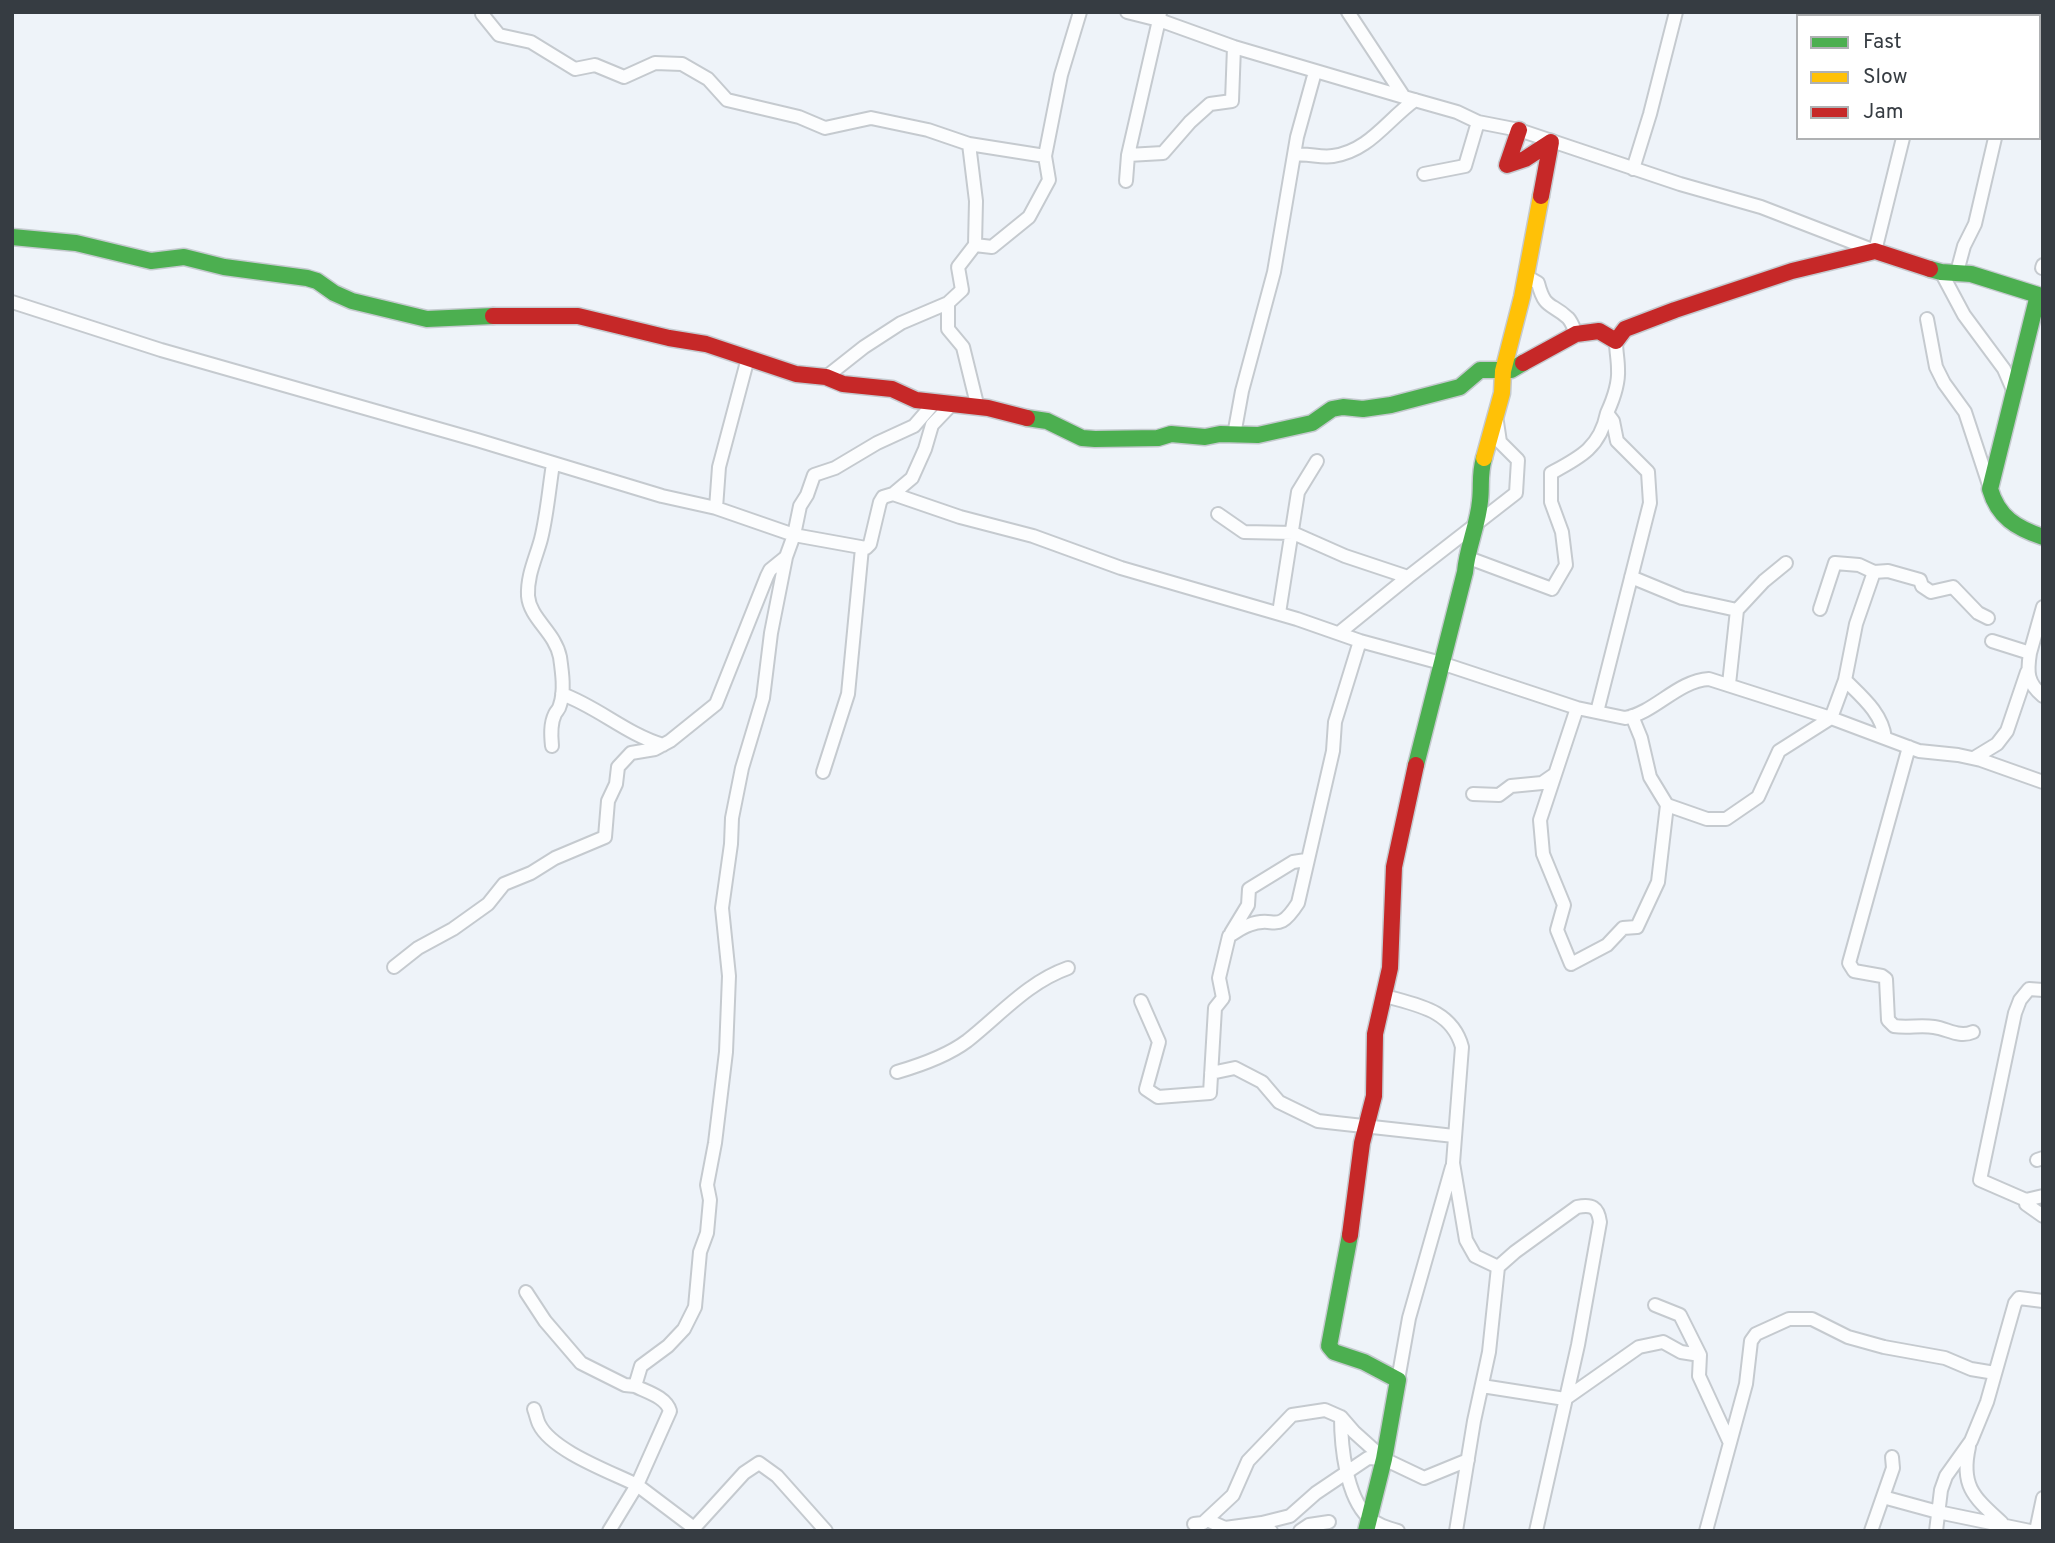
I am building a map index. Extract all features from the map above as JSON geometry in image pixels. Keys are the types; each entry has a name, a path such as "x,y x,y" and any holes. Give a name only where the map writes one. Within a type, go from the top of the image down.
{"street":[{"path":"484,12 482,14 499,35 531,42 575,69 595,65 624,77 655,63 682,64 708,79 727,100 799,117 825,128 871,118 928,130 969,144 1045,156"},
{"path":"975,245 992,247 1029,217 1049,180 1045,156 1061,75 1080,12"},
{"path":"1127,12 1159,16 1234,47 1457,112 1478,122 1519,131 1761,207 1875,251 2040,296 1990,489"},
{"path":"1349,12 1410,98"},
{"path":"1633,169 1676,12"},
{"path":"1126,181 1128,155 1159,16"},
{"path":"1128,155 1163,153 1210,104 1232,101 1234,47"},
{"path":"1234,435 1242,391 1273,272 1294,155 1315,72"},
{"path":"1294,155 1307,153 1330,157 1353,151 1379,134 1410,98"},
{"path":"1424,174 1465,166 1478,122"},
{"path":"1519,131 1507,165 1523,162 1533,152 1551,142"},
{"path":"1875,251 1903,140"},
{"path":"1995,140 1975,224 1949,272 1964,315 2004,369 2014,392"},
{"path":"1398,1380 1364,1362 1334,1352 1329,1346 1366,1128 1374,1096 1375,1034 1390,968 1394,867 1405,809 1459,602 1466,557 1480,502 1479,476 1502,393 1503,371 1526,276 1551,142"},
{"path":"827,377 864,346 901,323 948,303 962,290 958,267 975,245 976,201 969,144"},
{"path":"12,237 76,243 151,261 184,257 224,267 307,278 352,301 427,319 518,315 578,316 706,344 796,373 827,377 843,384 892,389 916,400 972,406 1047,421 1082,438 1095,439 1158,438 1171,434 1205,437 1258,435 1312,423 1332,409 1363,409 1417,399 1460,387 1480,370 1503,371 1523,364 1576,334 1599,331 1616,341"},
{"path":"1466,557 1552,589 1566,565 1562,532 1551,502 1551,473 1585,456 1605,425 1618,377 1616,341 1625,329 1792,271 1875,251"},
{"path":"1526,276 1538,283 1542,298 1550,307 1569,319 1576,334"},
{"path":"12,302 161,350 662,496 716,508 794,535 862,548 870,544 883,497 893,494 912,478 932,425 953,403"},
{"path":"948,303 948,330 963,347 976,400 972,406"},
{"path":"1927,319 1936,367 1965,412 1993,503 2006,520 2043,537"},
{"path":"716,508 719,467 748,358"},
{"path":"635,1386 640,1366 668,1346 684,1329 695,1307 700,1252 707,1233 710,1200 707,1185 726,1052 729,976 722,908 732,818 742,768 763,698 771,633 786,556 800,506 814,475 835,468 877,443 914,426 934,403"},
{"path":"1597,712 1650,503 1648,472 1617,441 1613,421 1607,413"},
{"path":"1339,633 1516,493 1518,460 1500,442 1496,415"},
{"path":"1279,613 1298,492 1317,461"},
{"path":"552,746 551,728 562,694 560,659 556,643 533,612 528,599 528,583 541,540 553,464"},
{"path":"893,494 960,517 1033,536 1121,568 1279,613 1577,708 1625,718 1643,712 1692,681 1709,679 1831,718 1919,751 1974,758 2043,782"},
{"path":"1218,513 1244,532 1293,533 1345,556 1408,576"},
{"path":"823,772 848,694 862,548"},
{"path":"394,967 418,948 453,929 488,904 504,884 605,837 608,801 616,784 618,767 631,753 655,750 663,745 718,701 767,576 786,556"},
{"path":"1819,610 1835,562 1859,565 1874,572 1888,571 1920,580 1922,586 1931,592 1953,587 1978,613 1988,618"},
{"path":"1729,684 1737,610 1764,581 1786,563"},
{"path":"1667,806 1707,819 1726,819 1758,797 1780,751 1831,718 1845,680 1856,624 1874,572"},
{"path":"1630,577 1682,598 1737,610"},
{"path":"1974,758 1997,744 2007,731 2027,672 2043,607"},
{"path":"1229,936 1250,924 1282,922 1288,918 1302,894 1306,860 1333,751 1337,715 1360,641"},
{"path":"1992,641 2030,653"},
{"path":"2027,672 2034,689 2043,696"},
{"path":"1845,680 1869,704 1883,726 1885,738"},
{"path":"562,694 578,700 642,739 663,745"},
{"path":"1577,708 1540,820 1543,854 1564,905 1557,930 1572,964 1607,945 1623,928 1637,927 1658,883 1667,806 1650,777 1641,738 1632,716"},
{"path":"1909,747 1849,963 1850,968 1886,979 1888,1020 1894,1026 1931,1026 1964,1035 1973,1032"},
{"path":"1473,794 1499,794 1511,786 1542,783 1556,774"},
{"path":"1140,1001 1159,1042 1146,1089 1158,1097 1210,1093 1215,1008 1223,998 1219,978 1229,936 1248,905 1249,889 1293,862 1306,860"},
{"path":"897,1072 923,1064 964,1043 1047,975 1068,968"},
{"path":"2043,990 2028,989 2015,1013 1980,1180 2026,1200 2043,1196"},
{"path":"1368,1524 1384,1459 1409,1318 1452,1163 1462,1047 1459,1036 1442,1015 1429,1008 1385,996"},
{"path":"1211,1073 1235,1068 1262,1082 1279,1102 1318,1121 1454,1136"},
{"path":"1452,1163 1465,1240 1475,1256 1498,1267"},
{"path":"2026,1200 2026,1204 2043,1216"},
{"path":"1456,1531 1474,1421 1489,1352 1498,1267 1577,1206 1587,1205 1599,1211 1600,1222 1586,1304 1536,1531"},
{"path":"526,1292 545,1321 581,1363 625,1385 635,1386 669,1405 670,1411 637,1485 609,1531"},
{"path":"1936,1531 1946,1476 1971,1441 1987,1402 2015,1303 2024,1297 2043,1301"},
{"path":"1655,1305 1680,1315 1700,1355 1699,1376"},
{"path":"1706,1531 1746,1384 1751,1341 1756,1334 1789,1319 1812,1319 1848,1337 1884,1347 1945,1358 1971,1369 1995,1373"},
{"path":"1482,1386 1565,1399 1639,1347 1663,1342 1681,1352 1700,1355"},
{"path":"1681,1352 1699,1376 1729,1441"},
{"path":"534,1409 539,1426 548,1437 562,1447 637,1485 695,1528 744,1473 758,1463 777,1476 826,1531"},
{"path":"1194,1524 1207,1520 1233,1494 1248,1461 1292,1415 1325,1410 1341,1417 1384,1459 1424,1478 1468,1460"},
{"path":"1341,1417 1344,1460 1355,1498 1368,1524"},
{"path":"1971,1441 1966,1474 1969,1486 1978,1500 2003,1524"},
{"path":"1871,1531 1892,1468 1892,1457"},
{"path":"1207,1520 1225,1528 1267,1527 1290,1516 1316,1493 1368,1458 1384,1459"},
{"path":"1883,1497 1938,1512 2030,1531"},
{"path":"2036,1531 2043,1498"},
{"path":"1952,1515 1978,1500"},
{"path":"1300,1531 1308,1525 1329,1522"},
{"path":"1368,1524 1398,1531"}],"traffic: fast":[{"path":"12,237 76,243 151,261 184,257 224,267 307,278 352,301 427,319 493,316"},
{"path":"1930,269 1971,274 2038,295 1990,489 1993,499 2009,520 2024,530 2043,537"},
{"path":"1027,418 1047,421 1082,438 1095,439 1158,438 1171,434 1205,437 1220,434 1258,435 1312,423 1332,409 1391,405 1460,387 1480,370 1511,370 1523,363"},
{"path":"1416,765 1477,519 1484,458"},
{"path":"1350,1235 1329,1346 1334,1352 1364,1362 1398,1380 1384,1459 1366,1531"}],"traffic: slow":[{"path":"1484,458 1502,393 1503,371 1522,297 1541,196"}],"traffic: jam":[{"path":"1519,130 1507,165 1525,159 1551,142 1541,196"},
{"path":"1523,363 1576,334 1599,331 1616,341 1625,329 1675,310 1792,271 1875,251 1930,269"},
{"path":"493,316 578,316 706,344 796,374 826,377 843,384 892,389 916,400 988,408 1027,418"},
{"path":"1350,1235 1362,1143 1374,1096 1375,1034 1390,968 1394,867 1416,765"}]}
